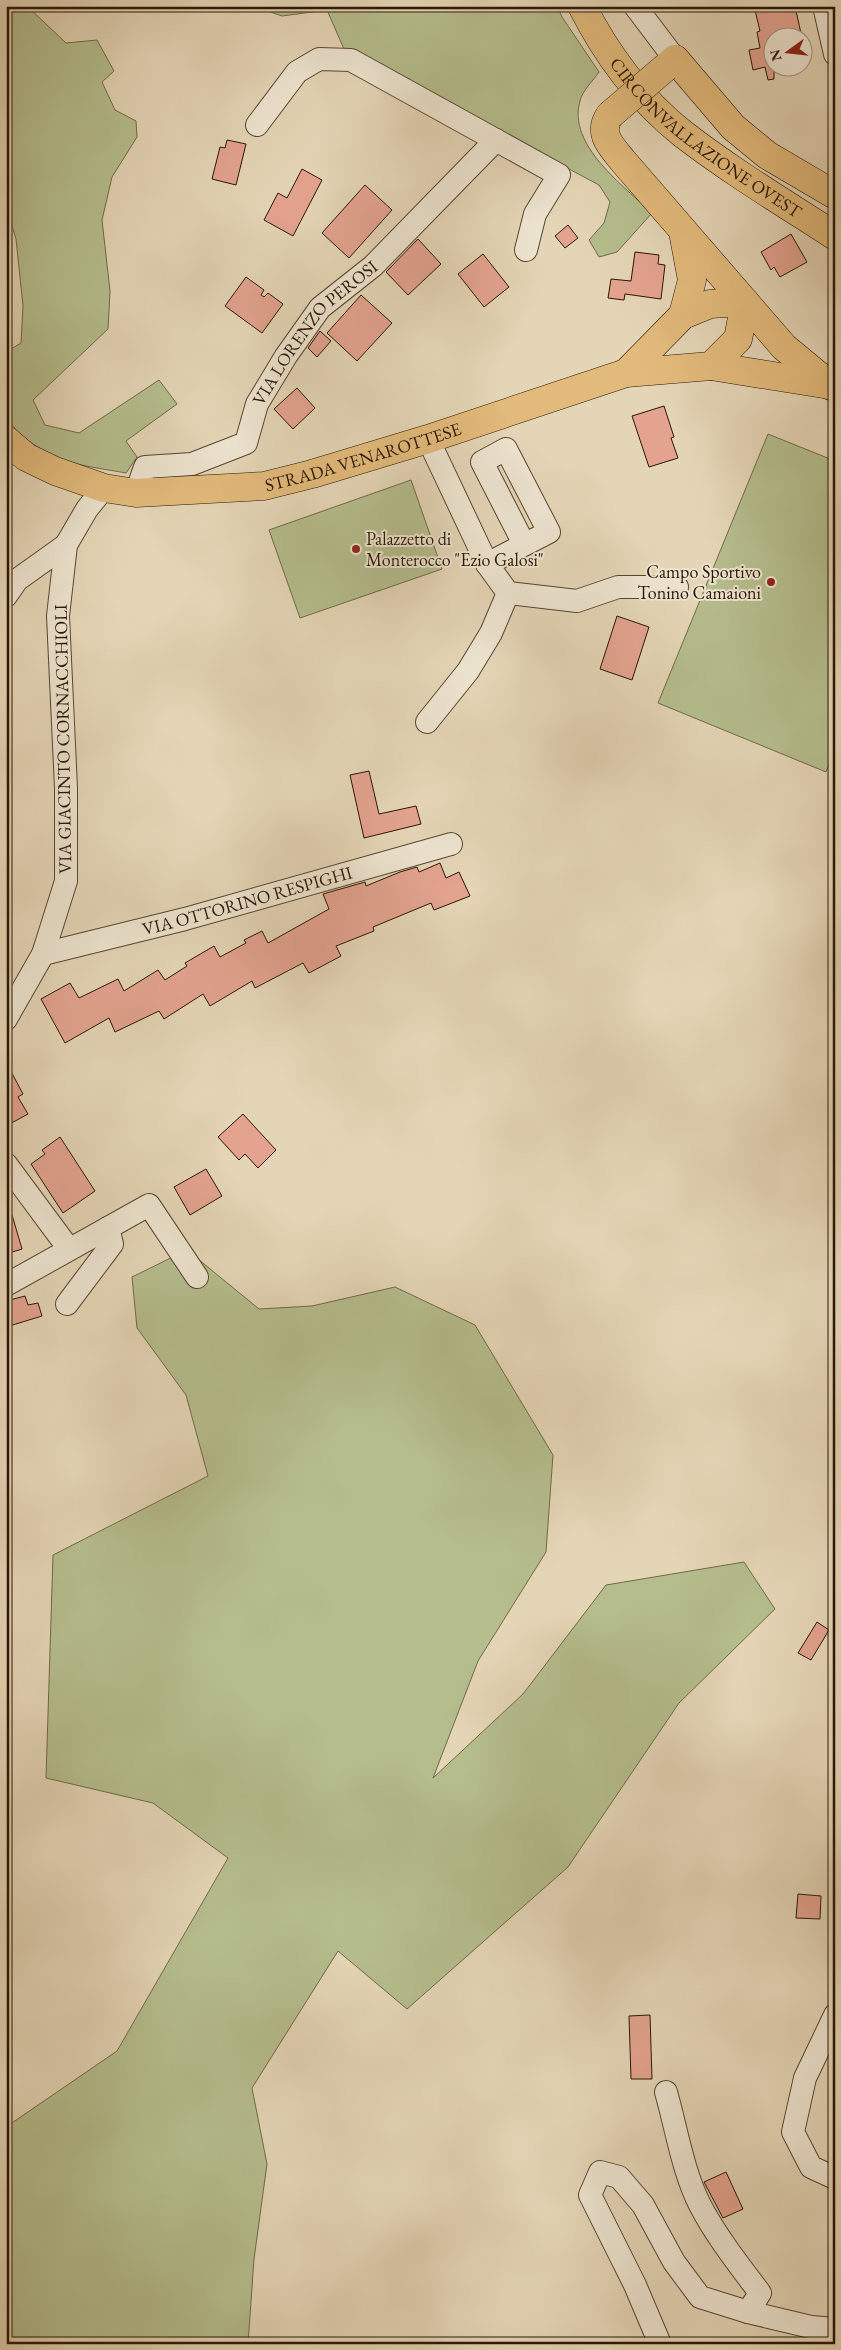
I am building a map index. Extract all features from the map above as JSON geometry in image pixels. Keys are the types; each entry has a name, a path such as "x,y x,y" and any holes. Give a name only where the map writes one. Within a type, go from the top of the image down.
{"main road":[{"name":"CIRCONVALLAZIONE OVEST","path":"587,15 617,63 648,102 682,133 729,167 835,236"},
{"name":"STRADA VENAROTTESE","path":"671,63 610,114 604,123 607,141 784,347 833,386"},
{"path":"671,63 733,127 767,154 835,195"},
{"name":"STRADA VENAROTTESE","path":"683,231 692,280 683,315"},
{"name":"STRADA VENAROTTESE","path":"626,374 683,315 710,304 745,302"},
{"path":"711,366 738,339 745,302"},
{"name":"STRADA VENAROTTESE","path":"6,440 26,457 55,471 98,485 136,493 264,486 312,474 428,439 626,374 711,366 833,386"}],"street":[{"path":"636,6 671,63"},
{"path":"824,6 835,54"},
{"path":"257,125 297,72 319,59 351,60 559,175 535,214 526,250"},
{"name":"VIA LORENZO PEROSI","path":"136,493 146,467 192,464 246,443 257,404 286,356 320,308 373,266 496,140"},
{"path":"428,439 487,564 508,593 576,601 618,587 677,587"},
{"name":"VIA GIACINTO CORNACCHIOLI","path":"6,1019 43,954 66,881 66,778 58,616 66,545 87,509 98,485"},
{"path":"487,564 524,544"},
{"path":"6,596 17,580 66,545"},
{"path":"427,722 468,671 491,633 508,593"},
{"name":"VIA OTTORINO RESPIGHI","path":"43,954 184,919 451,844"},
{"path":"6,1164 69,1249"},
{"path":"6,1285 149,1205 197,1277"},
{"path":"67,1304 112,1244 108,1228"},
{"path":"835,2015 805,2078 792,2132 811,2167 835,2178"},
{"path":"666,2092 685,2163 699,2204 728,2249 760,2293 748,2312"},
{"path":"660,2344 635,2285 590,2195 600,2172 619,2177 643,2205 674,2262 700,2297 748,2312 811,2327 835,2329"}],"green space":[{"path":"6,6 27,6 66,43 97,40 114,71 102,82 115,110 136,121 137,137 112,177 102,220 110,291 108,329 33,400 45,425 79,433 159,380 177,404 126,441 137,457 126,473 94,468 54,456 38,447 15,429 6,414 6,352 21,343 23,306 16,239 6,206"},
{"path":"253,6 557,6 562,17 599,72 581,97 578,117 582,133 590,149 613,177 652,213 617,252 599,257 589,240 604,223 610,202 599,185 344,49 327,10 282,16"},
{"name":"Campo Sportivo Tonino Camaioni","path":"768,434 835,461 835,750 826,772 658,703"},
{"name":"Palazzetto di Monterocco \"Ezio Galosi\"","path":"411,480 442,569 300,618 269,530"},
{"path":"187,1250 259,1309 312,1306 395,1287 475,1325 553,1455 546,1552 478,1661 433,1778 523,1694 606,1585 744,1562 775,1609 679,1703 568,1867 407,2009 338,1951 252,2088 267,2164 254,2259 248,2344 6,2344 6,2127 117,2051 228,1858 153,1803 46,1778 53,1555 208,1476 186,1395 137,1328 132,1277"}],"building":[{"path":"754,6 795,6 800,28 764,28 764,67 753,70 749,50 760,48 757,32 760,31"},
{"path":"227,140 246,144 236,185 212,179 220,147 225,148"},
{"path":"302,169 322,180 293,236 264,220 278,193 287,198"},
{"path":"365,185 392,210 349,258 322,233"},
{"path":"568,225 578,238 565,248 555,236"},
{"path":"791,234 807,262 780,277 774,267 771,270 761,252"},
{"path":"418,239 441,264 408,295 386,272"},
{"path":"635,252 659,255 658,264 665,265 661,299 625,294 624,300 608,298 611,279 631,281"},
{"path":"483,254 509,287 484,307 458,274"},
{"path":"246,277 264,290 261,295 264,297 268,293 283,304 262,333 225,306"},
{"path":"361,295 392,323 357,361 327,333"},
{"path":"320,331 331,341 317,357 308,348"},
{"path":"297,388 315,408 293,429 274,409"},
{"path":"664,406 674,437 671,438 678,458 649,467 632,416"},
{"path":"617,616 649,627 632,680 600,669"},
{"path":"369,771 379,814 416,806 421,824 364,838 350,775"},
{"path":"440,863 446,878 459,872 470,896 434,910 431,903 373,927 374,931 336,946 341,956 309,973 303,963 255,988 252,981 210,1006 203,994 164,1019 159,1011 115,1032 109,1018 65,1043 41,999 70,983 79,998 118,979 124,991 158,970 165,980 187,966 185,963 214,946 220,957 246,943 244,940 262,931 268,943 329,909 323,894 365,882 366,886 417,867 419,872"},
{"path":"6,1062 23,1094 18,1097 28,1114 6,1126"},
{"path":"243,1114 276,1150 258,1168 245,1154 239,1160 218,1137"},
{"path":"60,1137 95,1191 63,1213 31,1164 45,1154 42,1150"},
{"path":"206,1169 222,1196 190,1215 174,1187"},
{"path":"10,1208 22,1249 6,1254 6,1209"},
{"path":"25,1296 28,1305 38,1303 42,1316 6,1327 6,1301"},
{"path":"817,1622 829,1630 811,1660 798,1653"},
{"path":"798,1894 821,1896 820,1919 796,1918"},
{"path":"650,2015 652,2079 631,2079 629,2016"},
{"path":"726,2172 743,2209 723,2218 704,2182"}],"place":[{"name":"Palazzetto di Monterocco \"Ezio Galosi\"","path":"356,549"},
{"name":"Campo Sportivo Tonino Camaioni","path":"771,582"}]}
